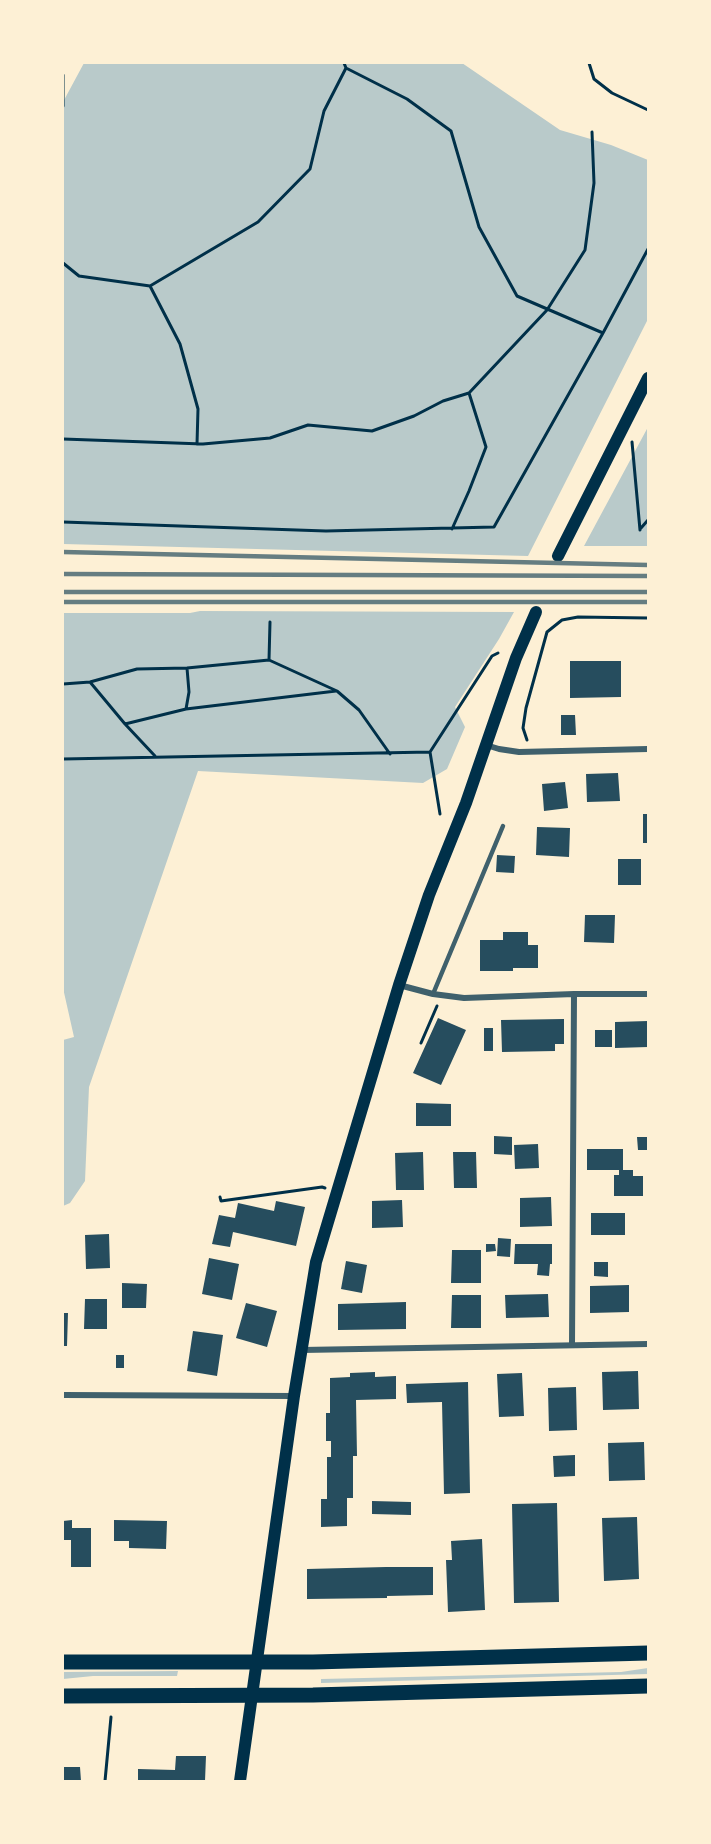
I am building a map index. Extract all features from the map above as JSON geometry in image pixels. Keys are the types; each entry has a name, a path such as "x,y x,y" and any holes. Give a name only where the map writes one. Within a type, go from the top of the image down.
{"main road":[{"path":"558,556 648,378"},
{"path":"240,1781 294,1396 316,1262 335,1192 429,895 466,802 516,658 536,612"},
{"path":"63,1662 256,1662 648,1653"},
{"path":"63,1696 252,1695 648,1686"}],"street":[{"path":"486,745 500,749 531,752 648,749"},
{"path":"399,985 442,996 464,998 648,994"},
{"path":"572,1345 574,994"},
{"path":"301,1350 648,1344"},
{"path":"63,1395 294,1396"}],"lane":[{"path":"433,994 503,826"}],"path":[{"path":"344,63 346,68 407,99 451,131 479,227 517,296 603,333"},
{"path":"589,63 594,79 612,93 648,110"},
{"path":"63,263 79,276 150,286 258,222 310,170 324,111 346,68"},
{"path":"63,75 63,106"},
{"path":"63,439 197,444 270,438 308,425 372,431 414,416 443,401 469,393 547,310 585,249 594,183 592,132"},
{"path":"63,522 326,531 494,526 648,249"},
{"path":"150,286 180,344 198,409 197,444"},
{"path":"452,529 486,447 469,393"},
{"path":"632,442 640,530 648,520"},
{"path":"531,752 524,728 526,708 547,632 562,620 578,617 648,618"},
{"path":"269,660 270,621"},
{"path":"440,814 430,752 492,656 498,653"},
{"path":"63,684 90,682 137,669 187,668 269,660 337,691 359,710 390,754"},
{"path":"186,709 189,692 187,668"},
{"path":"90,682 125,724 156,756"},
{"path":"125,724 186,709 337,691"},
{"path":"63,759 430,752"},
{"path":"421,1043 442,996"},
{"path":"220,1197 221,1201 322,1187 335,1192"},
{"path":"105,1781 111,1717"}],"shaded area":[{"path":"84,63 462,63 560,130 611,145 648,160 648,319 528,556 63,544 63,102"},
{"path":"648,427 648,546 584,546"},
{"path":"200,611 514,612 455,707 465,727 447,769 423,783 198,771 89,1087 85,1181 70,1203 63,1206 63,1040 74,1037 63,988 63,613 190,613"},
{"path":"648,1668 648,1674 321,1683 321,1679 621,1672"},
{"path":"178,1671 177,1676 93,1676 63,1679 63,1672"}],"building":[{"path":"570,661 621,661 621,697 570,698"},
{"path":"561,715 575,715 576,735 561,735"},
{"path":"618,773 620,801 587,802 586,774"},
{"path":"565,782 568,808 544,811 542,784"},
{"path":"643,814 648,814 648,843 643,843"},
{"path":"537,827 570,828 569,857 536,855"},
{"path":"497,855 515,856 514,873 496,872"},
{"path":"618,859 641,859 641,885 618,885"},
{"path":"585,915 615,915 614,943 584,942"},
{"path":"503,932 528,932 528,945 538,945 538,968 480,971 480,940 503,940"},
{"path":"438,1018 466,1030 441,1085 413,1073"},
{"path":"564,1019 564,1044 555,1044 555,1051 502,1052 501,1020"},
{"path":"648,1021 648,1047 615,1048 615,1022"},
{"path":"484,1028 493,1028 493,1051 484,1051"},
{"path":"595,1030 612,1030 612,1047 595,1047"},
{"path":"416,1103 451,1104 451,1126 416,1126"},
{"path":"494,1136 512,1137 512,1155 494,1154"},
{"path":"637,1137 648,1137 648,1150 638,1150"},
{"path":"538,1144 539,1168 515,1169 514,1145"},
{"path":"587,1149 623,1149 623,1170 633,1170 633,1176 643,1176 643,1196 614,1196 614,1175 619,1175 619,1170 587,1170"},
{"path":"423,1152 424,1190 396,1190 395,1153"},
{"path":"453,1152 476,1152 477,1188 454,1188"},
{"path":"551,1197 552,1226 520,1227 520,1198"},
{"path":"402,1200 403,1227 372,1228 372,1201"},
{"path":"276,1201 305,1207 296,1246 233,1232 230,1247 212,1244 219,1215 235,1218 238,1203 274,1211"},
{"path":"591,1213 625,1213 625,1235 591,1235"},
{"path":"109,1234 110,1268 86,1269 85,1235"},
{"path":"498,1238 511,1239 510,1257 497,1256"},
{"path":"486,1244 495,1244 496,1251 486,1252"},
{"path":"515,1244 552,1244 552,1264 550,1264 549,1276 537,1275 538,1264 514,1264"},
{"path":"452,1250 481,1250 481,1283 451,1283"},
{"path":"209,1258 239,1264 232,1300 202,1294"},
{"path":"346,1261 367,1265 362,1293 341,1289"},
{"path":"594,1262 608,1262 608,1277 594,1276"},
{"path":"122,1283 147,1284 146,1308 122,1308"},
{"path":"629,1285 629,1312 590,1313 590,1286"},
{"path":"548,1294 549,1317 506,1318 505,1295"},
{"path":"452,1295 481,1295 481,1328 451,1328"},
{"path":"85,1299 107,1299 107,1329 84,1329"},
{"path":"406,1302 406,1329 338,1330 338,1304"},
{"path":"246,1303 277,1311 267,1347 236,1338"},
{"path":"63,1313 68,1313 67,1346 63,1346"},
{"path":"193,1331 223,1335 217,1376 187,1371"},
{"path":"116,1355 124,1355 124,1368 116,1368"},
{"path":"638,1371 639,1409 603,1410 602,1372"},
{"path":"375,1372 375,1377 396,1376 396,1399 356,1400 357,1456 353,1456 353,1498 347,1498 347,1526 321,1527 321,1499 327,1499 327,1457 331,1457 331,1441 326,1441 326,1413 330,1413 330,1378 350,1377 350,1373"},
{"path":"522,1373 524,1416 499,1417 497,1374"},
{"path":"468,1382 470,1493 444,1494 442,1402 407,1403 406,1384"},
{"path":"576,1387 577,1430 549,1431 548,1388"},
{"path":"644,1442 645,1480 609,1481 608,1443"},
{"path":"575,1455 575,1476 554,1477 553,1456"},
{"path":"372,1501 411,1502 411,1515 372,1514"},
{"path":"557,1503 559,1602 514,1603 512,1504"},
{"path":"637,1517 639,1579 604,1581 602,1518"},
{"path":"72,1520 72,1528 91,1528 91,1567 71,1567 71,1540 63,1540 63,1521"},
{"path":"114,1520 167,1521 166,1549 129,1548 129,1541 114,1541"},
{"path":"482,1539 485,1610 448,1612 446,1560 452,1560 451,1541"},
{"path":"433,1567 433,1595 307,1599 307,1569"},
{"path":"176,1756 206,1756 205,1781 138,1781 138,1769 175,1770"},
{"path":"63,1767 80,1767 81,1781 63,1781"}],"railway":[{"path":"63,552 648,565"},
{"path":"63,574 648,576"},
{"path":"63,592 648,592"},
{"path":"63,602 648,602"}]}
